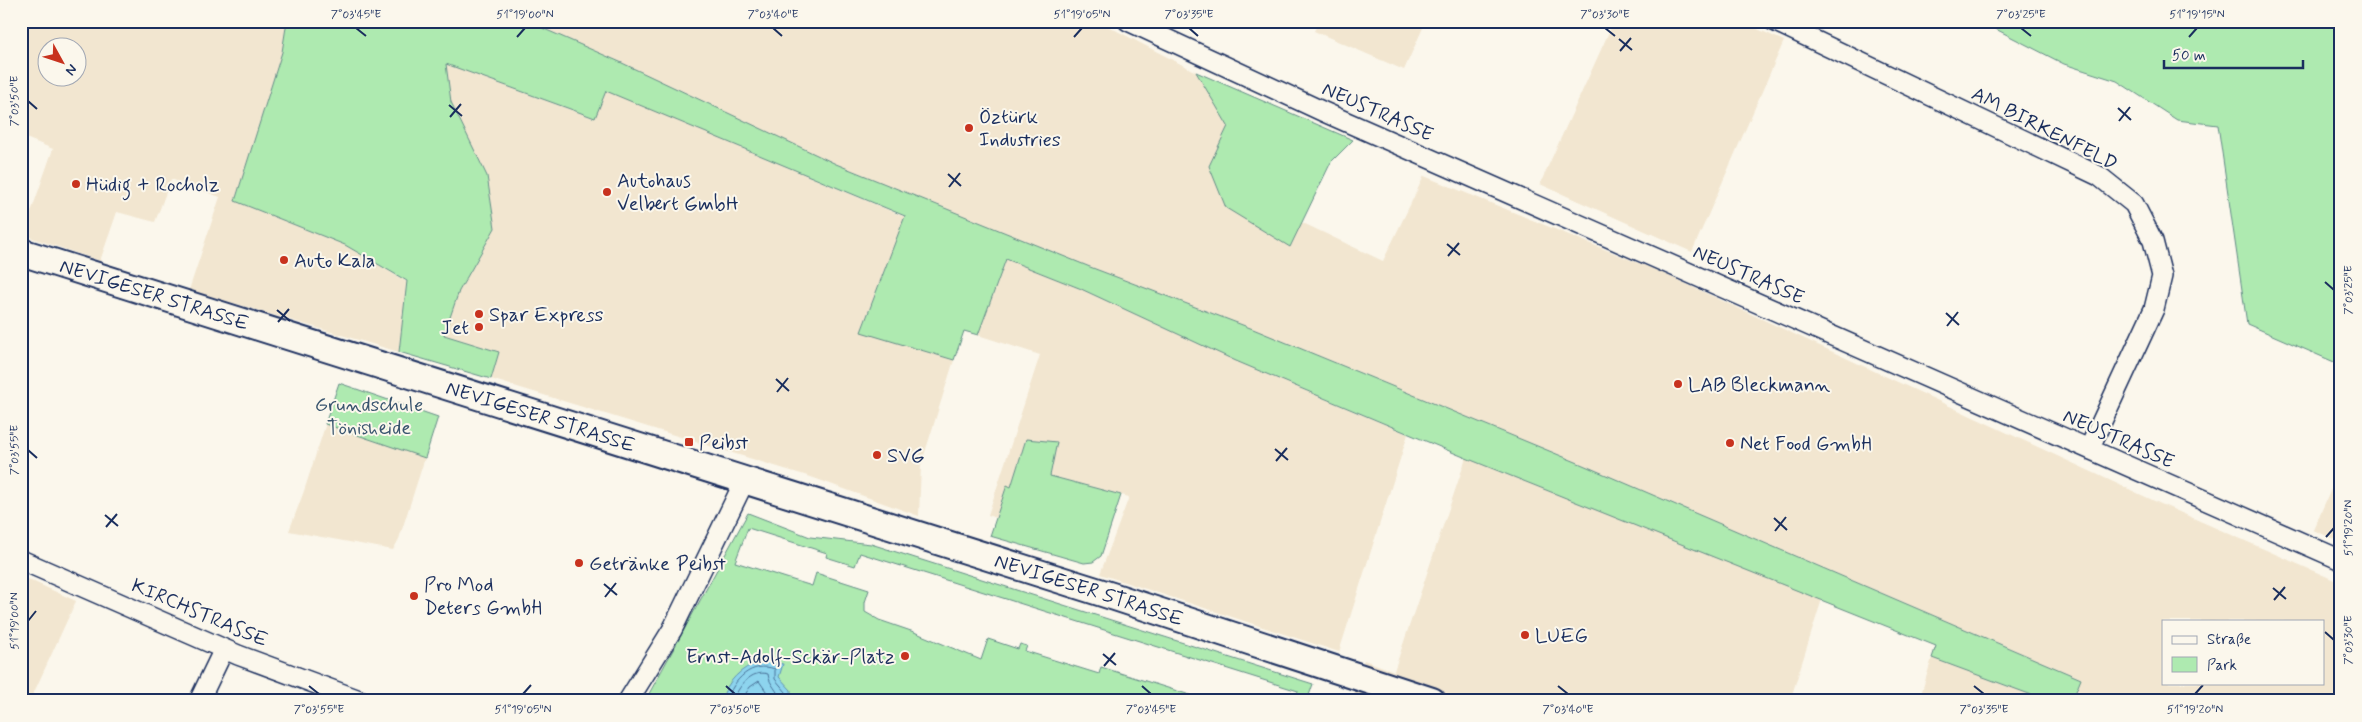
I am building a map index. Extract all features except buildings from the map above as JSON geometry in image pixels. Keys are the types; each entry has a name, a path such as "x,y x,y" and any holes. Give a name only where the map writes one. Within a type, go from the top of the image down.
{"main road":[{"name":"NEVIGESER STRASSE","path":"21,252 744,482 1116,597 1432,701"}],"street":[{"name":"AM BIRKENFELD","path":"1774,21 2099,176 2134,204 2153,241 2162,276 2154,309 2089,449"},
{"name":"NEUSTRASSE","path":"1137,23 1324,112 2341,560"},
{"path":"628,701 672,630 744,482"},
{"name":"KIRCHSTRASSE","path":"21,560 224,649 362,701"},
{"path":"199,701 224,649"}],"shaded area":[{"path":"21,21 287,21 282,52 235,201 345,245 407,282 399,352 189,290 220,197 171,179 155,222 117,212 100,261 23,235 53,149 21,136"},
{"path":"526,21 1098,21 1196,72 1229,126 1209,166 1290,247 1301,222 1383,261 1424,176 1658,271 2161,504 2341,583 2341,701 2072,701 2081,679 1576,462 1253,329 1090,267 836,164 620,62"},
{"path":"1319,21 1426,21 1404,70 1314,31"},
{"path":"1614,21 1740,21 1784,41 1692,252 1540,184"},
{"path":"446,64 594,118 606,90 905,217 861,331 954,360 921,465 919,516 811,477 491,379 499,352 444,335 459,291 495,228 487,176 451,102"},
{"path":"1006,259 1079,288 1236,361 1408,434 1339,652 1100,574 1129,497 1050,476 1057,442 1026,439 1011,487 1007,486 996,518 988,515 1040,355 978,335"},
{"path":"339,383 438,417 399,539 393,550 289,531"},
{"path":"1466,458 1822,599 1790,701 1352,701 1364,660 1394,671"},
{"path":"2341,467 2341,542 2313,530"},
{"path":"21,576 76,601 30,701 21,701"},
{"path":"1932,658 2048,701 1919,701"}],"green space":[{"path":"287,21 526,21 620,62 836,164 1090,267 1253,329 1576,462 2081,679 2072,701 2048,701 1932,658 1936,646 1466,458 1236,361 1079,288 1006,259 978,335 964,331 954,360 861,332 905,216 606,91 595,118 446,64 451,102 487,176 495,228 459,291 444,335 499,352 491,379 399,352 407,281 345,245 235,201 282,52"},
{"path":"1980,21 2341,21 2341,365 2247,324 2218,125 2177,120 2117,81 2064,64"},
{"path":"1196,72 1353,140 1331,162 1290,247 1226,208 1209,166 1228,126"},
{"name":"Grundschule Tönisheide","path":"339,383 438,417 425,458 325,424"},
{"path":"1026,439 1057,442 1050,476 1121,495 1101,556 1093,562 1084,563 990,536 1007,485 1011,487"},
{"path":"748,513 810,537 871,544 1313,684 1307,701 1296,701 1298,691 860,553 855,566 826,557 827,553 748,528 735,562 812,586 816,573 869,590 865,602 865,612 879,620 914,632 981,660 988,639 1018,649 1020,644 1027,646 1025,651 1099,674 1101,667 1209,701 645,701"}],"water":[{"path":"760,661 783,664 779,677 791,690 791,701 721,701 731,681 741,671"}],"place":[{"name":"Öztürk Industries","path":"969,128"},
{"name":"Hüdig + Rocholz","path":"76,184"},
{"name":"Autohaus Velbert GmbH","path":"607,192"},
{"name":"Auto Kala","path":"284,260"},
{"name":"Spar Express","path":"479,314"},
{"name":"Jet","path":"479,327"},
{"name":"LAB Bleckmann","path":"1678,384"},
{"name":"Peibst","path":"689,442"},
{"name":"Net Food GmbH","path":"1730,443"},
{"name":"SVG","path":"877,455"},
{"name":"Getränke Peibst","path":"579,563"},
{"name":"Pro Mod Deters GmbH","path":"414,596"},
{"name":"LUEG","path":"1525,635"},
{"name":"Ernst-Adolf-Sckär-Platz","path":"905,656"}]}
